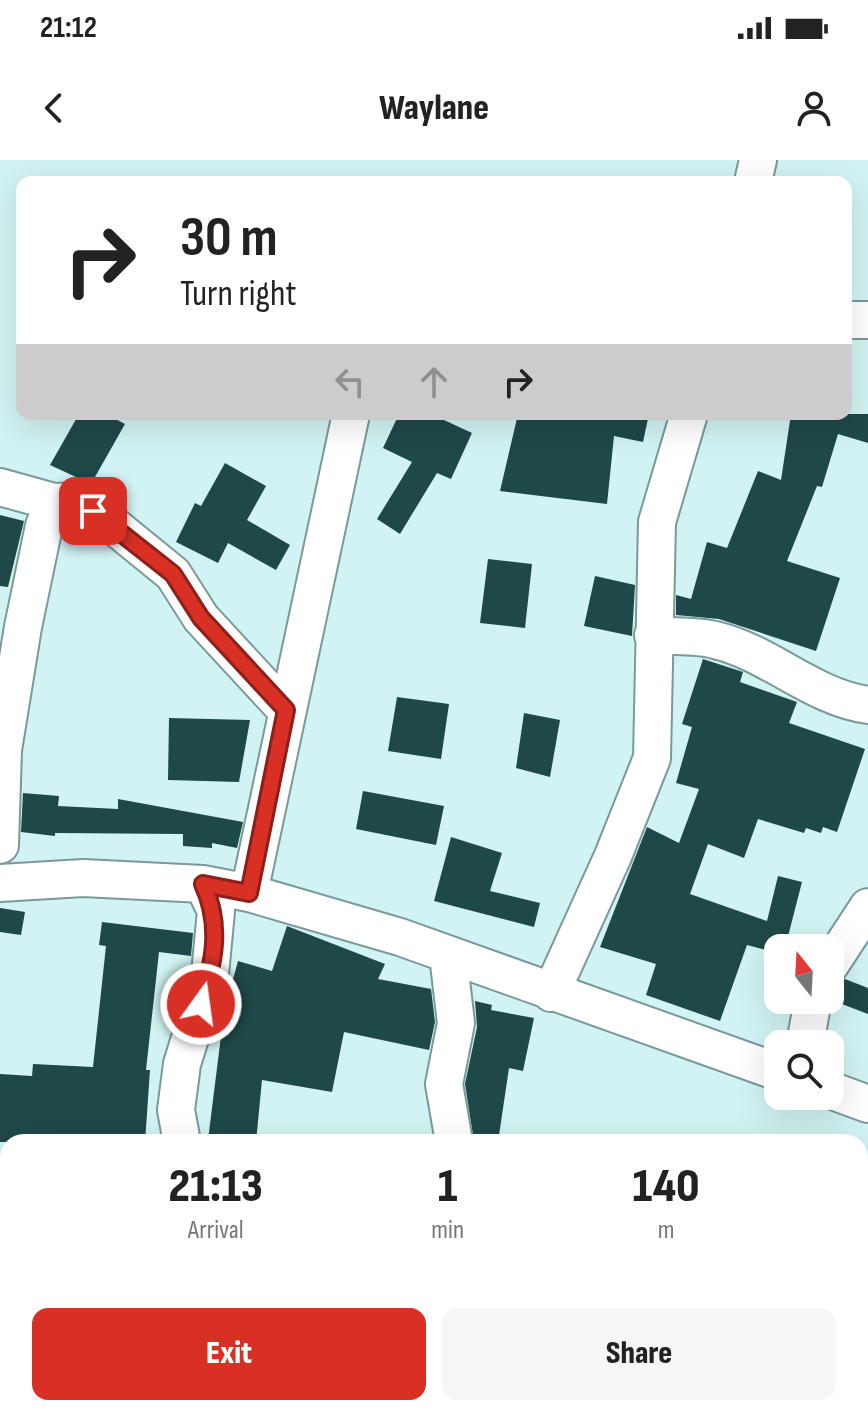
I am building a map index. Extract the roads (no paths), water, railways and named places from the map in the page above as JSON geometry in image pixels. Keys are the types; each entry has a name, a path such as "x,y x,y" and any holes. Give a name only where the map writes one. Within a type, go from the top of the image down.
{"street":[{"path":"249,893 350,420"},
{"path":"551,993 613,856 652,758 657,522 687,420"},
{"path":"0,487 54,502 78,501 108,521 173,574 201,618 286,710"},
{"path":"0,845 3,750 23,627 44,526 54,502"},
{"path":"653,635 716,640 787,671 839,700 868,705"},
{"path":"0,883 83,878 203,884 249,893 400,937 764,1067"},
{"path":"180,1134 176,1110 182,1064 210,974 216,911 203,884"},
{"path":"844,944 868,907"},
{"path":"448,955 456,1023 444,1084 453,1134"},
{"path":"844,1095 868,1104"}]}
